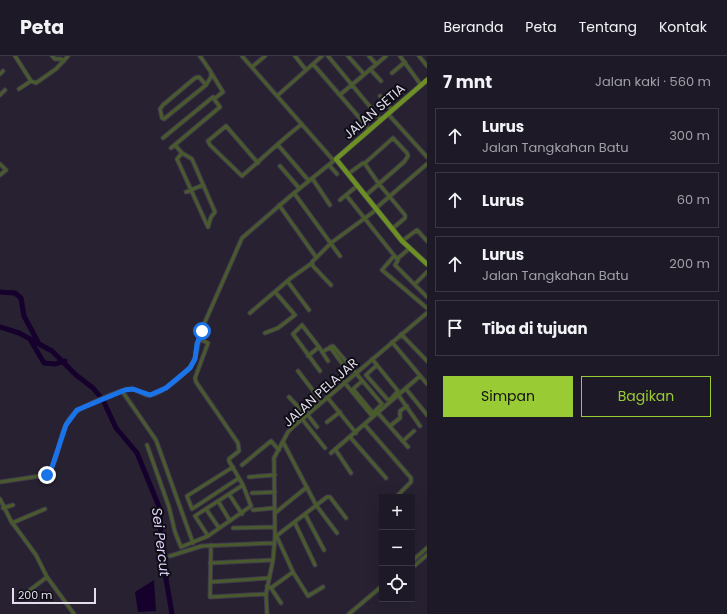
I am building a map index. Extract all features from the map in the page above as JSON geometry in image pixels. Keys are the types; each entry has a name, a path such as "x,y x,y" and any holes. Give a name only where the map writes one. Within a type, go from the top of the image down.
{"main road":[{"name":"JALAN SETIA","path":"335,160 427,80"},
{"path":"335,160 402,241 427,264"}],"street":[{"path":"15,56 31,81 36,83 42,80 68,56"},
{"path":"52,56 55,59 61,59 64,61"},
{"path":"163,138 213,97 214,99 223,90 200,56"},
{"path":"0,482 47,475 52,467 70,417 77,410 122,391 133,389 150,395 166,388 192,364 199,339 242,238 299,188 335,160 242,56"},
{"path":"252,67 265,56"},
{"path":"295,56 306,70"},
{"path":"277,96 322,56"},
{"path":"328,56 381,120"},
{"path":"348,56 364,74"},
{"path":"369,56 376,64"},
{"path":"341,94 386,56"},
{"path":"400,56 421,85"},
{"path":"419,56 427,66"},
{"path":"392,73 405,62"},
{"path":"313,64 341,94 370,130"},
{"path":"370,69 381,81"},
{"path":"206,85 199,77 195,78 163,105 160,109 162,118 164,119 206,85 211,77 211,72"},
{"path":"18,89 31,81"},
{"path":"0,95 5,90"},
{"path":"380,96 390,112 427,157"},
{"path":"171,148 220,107 214,99"},
{"path":"258,163 226,126 208,141 210,145 240,176 258,163 302,124"},
{"path":"348,174 363,163 365,164 393,138 408,154 404,162 365,196"},
{"path":"175,145 182,153 192,159 215,212 211,216 208,227 177,159 182,153"},
{"path":"278,145 309,181"},
{"path":"0,164 6,170 0,175"},
{"path":"365,164 379,184 402,209 406,216 392,229"},
{"path":"250,313 312,263 316,257 331,243 365,220 389,196 427,164"},
{"path":"329,165 337,174"},
{"path":"280,166 299,188"},
{"path":"312,178 330,205"},
{"path":"186,192 203,185"},
{"path":"340,200 357,186"},
{"path":"294,193 340,256"},
{"path":"346,195 398,260"},
{"path":"279,205 316,257"},
{"path":"402,241 417,230 427,241"},
{"path":"410,248 395,265 427,297"},
{"path":"394,256 382,270 427,308"},
{"path":"312,263 331,285"},
{"path":"415,284 427,272"},
{"path":"288,282 309,310"},
{"path":"265,333 278,328 295,316 276,293"},
{"name":"JALAN PELAJAR","path":"337,533 316,505 282,442 288,432 321,401 401,334 426,316"},
{"path":"320,371 293,336 302,325 328,361"},
{"path":"401,334 427,361"},
{"path":"147,445 169,507 174,532 182,547 208,536 252,506 230,459 239,451 238,443 194,378 208,343 199,339"},
{"path":"392,342 427,384"},
{"path":"322,352 331,346 344,366 348,364 382,404 373,413 353,389 362,381"},
{"path":"308,356 319,347"},
{"path":"372,359 398,391 390,400 387,399 366,375 377,366"},
{"path":"298,371 321,401"},
{"path":"331,453 399,396 420,376"},
{"path":"344,382 373,417"},
{"path":"406,389 427,415"},
{"path":"122,391 156,440 193,543"},
{"path":"289,396 317,427"},
{"path":"399,396 420,426"},
{"path":"327,397 356,433"},
{"path":"390,426 400,418 400,411 407,406"},
{"path":"327,422 340,412"},
{"path":"378,413 408,447"},
{"path":"302,419 325,448"},
{"path":"365,425 411,478 411,482 399,494"},
{"path":"403,441 414,431"},
{"path":"350,437 386,478"},
{"path":"242,466 271,441 279,450"},
{"path":"282,442 274,458 274,508 276,537 293,572 308,596 322,587"},
{"path":"335,449 351,473"},
{"path":"233,467 187,496 192,509 239,478"},
{"path":"249,477 275,475"},
{"path":"208,536 195,516 243,485"},
{"path":"275,513 307,487"},
{"path":"252,493 275,492"},
{"path":"229,494 242,514"},
{"path":"267,614 266,594 276,537 328,496 346,518"},
{"path":"0,499 3,508 12,523 36,555 47,577 74,614"},
{"path":"218,501 230,521"},
{"path":"3,508 13,505"},
{"path":"253,510 274,508"},
{"path":"12,523 45,509"},
{"path":"206,509 219,528"},
{"path":"305,514 324,550"},
{"path":"295,523 316,565"},
{"path":"233,528 275,526"},
{"path":"170,556 196,547 211,545 274,543"},
{"path":"211,545 211,597 266,594"},
{"path":"415,558 427,548"},
{"path":"414,566 427,555"},
{"path":"210,563 273,560"},
{"path":"271,588 293,572"},
{"path":"30,590 47,577"},
{"path":"210,582 269,578"},
{"path":"267,586 271,588 281,603"},
{"path":"349,614 379,589"}],"shaded area":[{"path":"154,580 156,611 138,612 135,592"}],"waterway":[{"name":"Sei Percut","path":"0,292 15,293 21,298 24,316 38,342"},
{"name":"Sei Percut","path":"0,327 19,333 52,351 76,375 93,388 103,400 116,428 137,453 160,509 161,550 172,614"},
{"path":"31,341 44,363 55,364 65,361"}],"route":[{"path":"47,475 52,467 66,425 70,417 77,410 125,390 133,389 146,395 150,395 166,388 180,377 192,364 195,359 197,344 202,331"}]}
